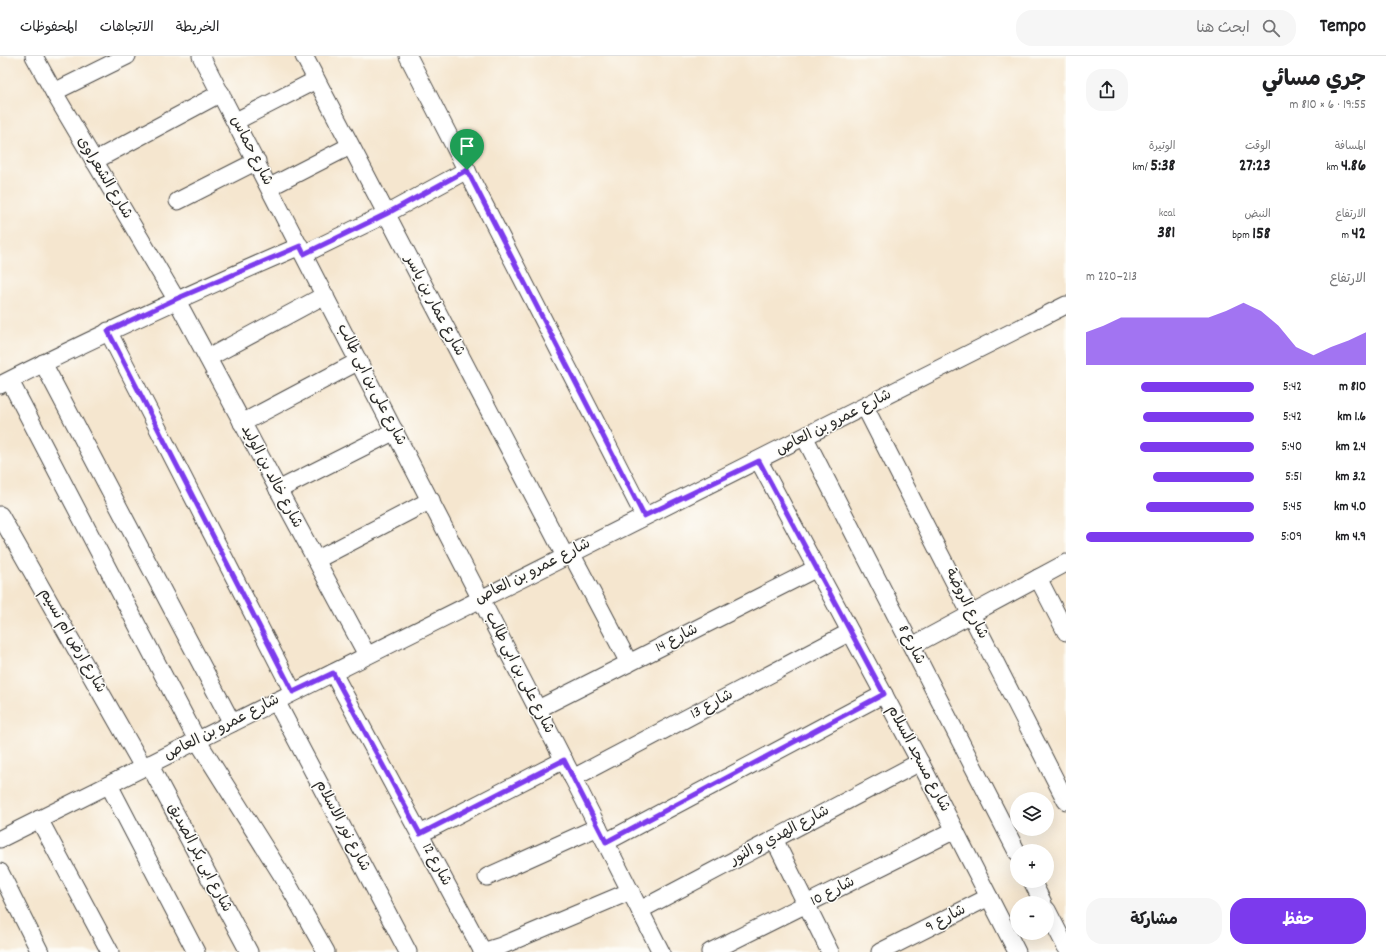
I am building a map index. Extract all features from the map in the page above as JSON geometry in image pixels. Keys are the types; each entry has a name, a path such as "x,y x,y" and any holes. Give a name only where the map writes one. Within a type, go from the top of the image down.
{"street":[{"name":"شارع الشعراوى","path":"34,56 176,299"},
{"path":"54,92 127,56"},
{"name":"شارع حماس","path":"201,56 302,250"},
{"name":"شارع عمار بن ياسر","path":"304,56 386,214 568,554 629,663"},
{"path":"408,56 644,516"},
{"path":"236,121 316,80"},
{"path":"94,161 221,93"},
{"path":"270,187 350,146"},
{"path":"178,201 257,161"},
{"path":"326,952 290,888 197,740 5,383 108,331 176,299 302,250 386,214 467,170"},
{"name":"شارع على بن ابى طالب","path":"302,250 598,826 660,952"},
{"path":"208,358 325,295"},
{"name":"شارع خالد بن الوليد","path":"176,299 367,655"},
{"name":"شارع عمرو بن العاص","path":"0,839 644,516 805,438 1066,305"},
{"path":"108,331 293,692"},
{"path":"242,423 359,361"},
{"path":"43,363 232,723"},
{"name":"شارع الروضة","path":"865,407 1066,801"},
{"path":"278,490 395,431"},
{"name":"شارع 8","path":"805,438 1013,844"},
{"name":"شارع مسجد السلام","path":"759,461 920,762 1017,952"},
{"path":"316,560 431,500"},
{"name":"شارع ارض ام نسيم","path":"0,516 146,766"},
{"path":"912,646 1066,563"},
{"name":"شارع 14","path":"538,709 817,568"},
{"path":"1038,578 1066,632"},
{"name":"شارع 13","path":"573,778 850,632"},
{"name":"شارع 12","path":"333,673 482,952"},
{"path":"606,842 884,694"},
{"name":"شارع نور الاسلام","path":"276,701 408,952"},
{"path":"420,834 564,760"},
{"name":"شارع الهدي و النور","path":"640,910 920,762"},
{"name":"شارع ابى بكر الصديق","path":"146,766 249,952"},
{"path":"109,785 196,952"},
{"path":"39,819 110,952"},
{"path":"487,877 598,826"},
{"name":"شارع 10","path":"710,952 955,830"},
{"path":"774,839 830,952"},
{"path":"0,872 40,952"},
{"path":"482,952 503,949 631,891"},
{"name":"شارع 9","path":"880,952 989,897"},
{"path":"1054,924 1066,947"}],"route":[{"path":"467,170 644,516 759,461 884,694 606,842 564,760 420,834 333,673 293,692 108,331 176,299 300,246 304,254 386,214 467,170"}]}
